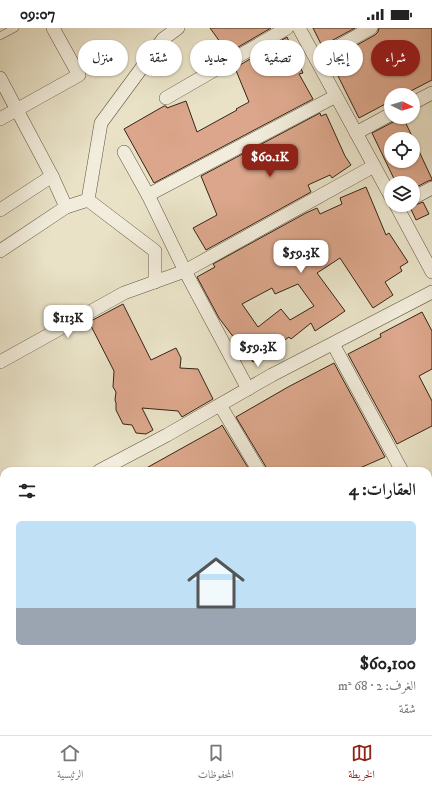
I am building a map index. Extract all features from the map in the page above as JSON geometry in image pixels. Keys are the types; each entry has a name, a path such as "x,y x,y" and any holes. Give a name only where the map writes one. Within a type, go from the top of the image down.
{"street":[{"path":"0,119 17,111 79,75 53,28"},
{"path":"88,200 101,123 163,40 178,28"},
{"path":"166,98 287,28"},
{"path":"299,28 313,54"},
{"path":"350,40 371,28"},
{"path":"325,76 384,183"},
{"path":"0,78 52,176 66,207"},
{"path":"420,99 432,92"},
{"path":"148,196 336,96"},
{"path":"356,133 384,118"},
{"path":"124,152 248,389"},
{"path":"0,362 124,293 185,271 374,166"},
{"path":"0,210 52,176"},
{"path":"420,194 432,188"},
{"path":"0,251 66,207 88,200"},
{"path":"88,200 155,251 155,282"},
{"path":"401,212 432,272"},
{"path":"107,467 167,435 272,375 432,292"},
{"path":"333,344 397,467"},
{"path":"220,405 257,467"}],"lane":[{"path":"0,36 15,28"}],"building":[{"path":"210,28 271,28 242,45 242,40 219,40"},
{"path":"313,28 355,28 333,40 319,40"},
{"path":"379,28 432,28 432,80 417,88 384,88 384,105 359,118 338,76 363,76 363,42 378,32"},
{"path":"250,59 250,76 300,76 313,99 154,183 124,129 164,106 167,108 186,101 197,132 237,110 236,109 249,102 238,76 242,76 242,64"},
{"path":"320,113 321,116 326,114 345,156 351,165 332,178 330,175 308,185 311,192 206,250 193,228 217,215 201,176"},
{"path":"389,124 406,124 410,132 384,132 384,158 372,133"},
{"path":"420,153 432,180 420,185 420,176 393,176 389,168 420,168"},
{"path":"366,187 386,235 389,233 408,262 400,267 402,271 385,282 393,295 373,308 340,258 317,273 345,311 315,331 311,323 291,339 289,337 253,362 237,338 235,339 219,318 197,277 215,267 213,264 306,213 317,208 320,214 342,204 340,198","holes":["298,284 314,306 290,320 281,309 258,327 242,304 272,288 275,294"]},
{"path":"423,202 429,214 416,220 412,212 420,212 420,203"},
{"path":"123,304 151,360 176,348 181,358 180,368 198,369 213,399 182,417 178,411 142,408 153,430 146,434 136,433 132,425 123,424 116,410 116,392 113,387 114,371 89,322"},
{"path":"422,312 432,331 432,369 419,376 432,401 432,426 397,444 348,354 381,337 380,334"},
{"path":"334,363 385,457 362,467 266,467 236,417"},
{"path":"222,425 248,467 148,467"}]}
